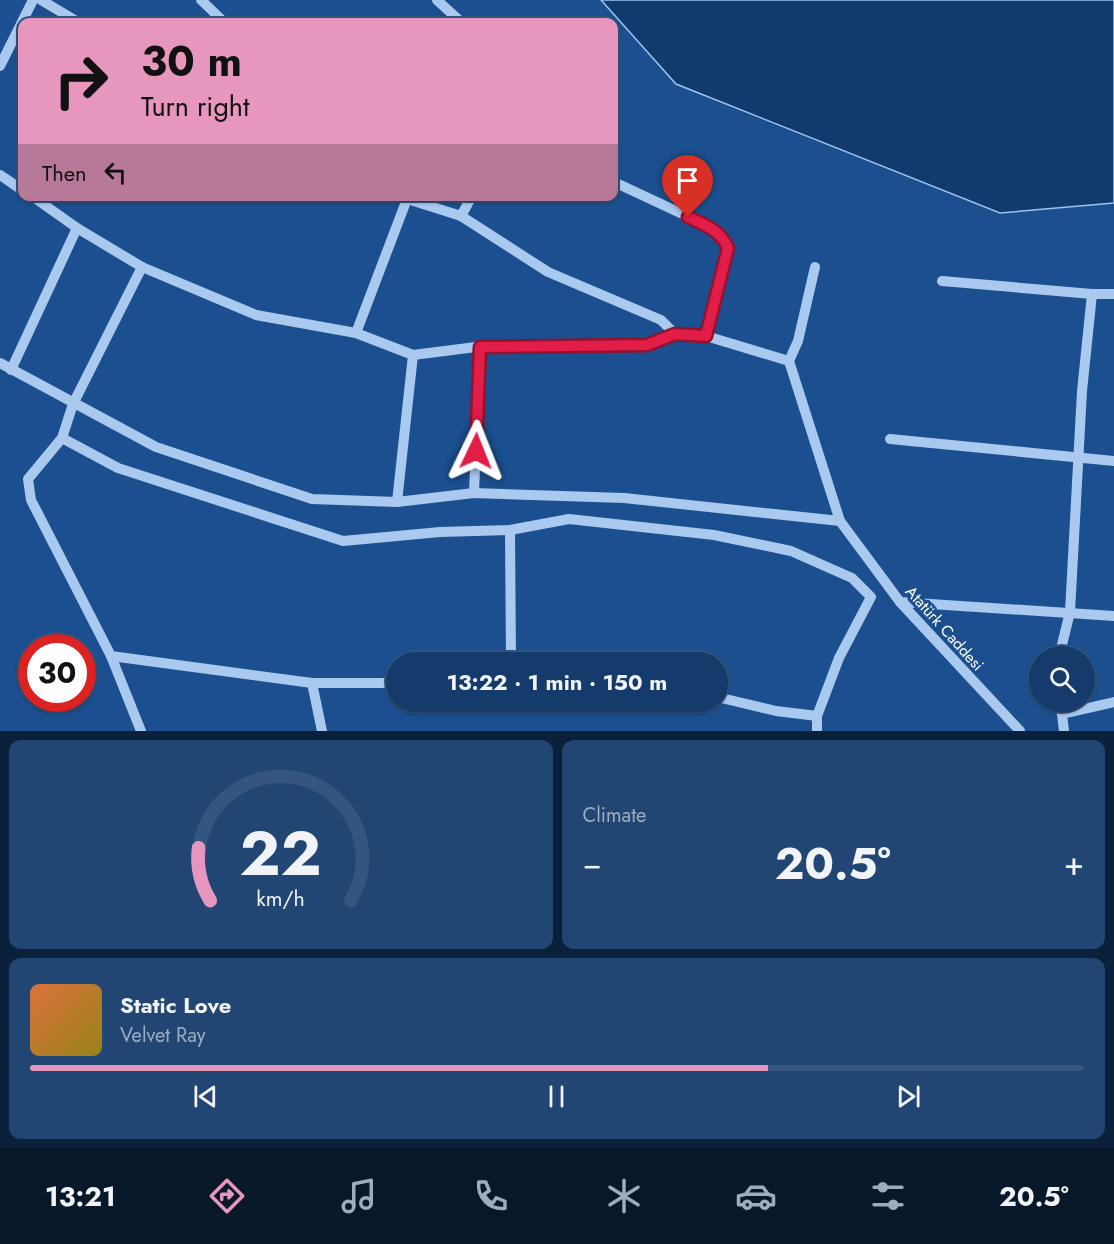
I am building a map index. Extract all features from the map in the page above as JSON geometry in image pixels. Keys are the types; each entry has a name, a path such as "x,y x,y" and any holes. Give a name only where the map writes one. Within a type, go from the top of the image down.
{"street":[{"path":"24,18 33,0"},
{"path":"40,0 71,18"},
{"path":"201,0 220,18"},
{"path":"437,0 457,18"},
{"path":"0,66 18,30"},
{"path":"0,175 18,187"},
{"path":"618,184 706,225 724,238 728,248 706,336"},
{"path":"39,201 77,228 142,267 256,315 356,333 413,355 480,347 647,345 675,334 706,336 789,361 798,341 815,267"},
{"path":"356,333 403,201"},
{"path":"416,201 461,216 548,272 661,320 675,334"},
{"path":"461,216 469,201"},
{"path":"10,370 77,228"},
{"path":"141,731 111,656 31,500 28,479 62,438 73,404 142,267"},
{"path":"942,281 1114,294"},
{"path":"1062,646 1070,612 1077,459 1092,294"},
{"path":"474,493 480,347"},
{"path":"396,502 413,355"},
{"name":"Atatürk Caddesi","path":"789,361 840,521 900,602 1020,731"},
{"path":"0,363 156,447 312,499 396,502 474,493 624,498 840,521"},
{"path":"62,438 118,468 343,541 440,532 510,530 569,519 714,534 791,551 852,578 871,597 839,658 817,716 817,731"},
{"path":"890,439 1114,461"},
{"path":"510,530 511,652"},
{"path":"900,602 1114,616"},
{"path":"111,656 312,683 386,683"},
{"path":"312,683 322,731"},
{"path":"728,700 776,711 817,716"},
{"path":"1064,731 1062,714 1114,702"}],"water":[{"path":"601,0 1114,0 1114,203 1000,213 676,84"}],"route":[{"path":"476,451 480,347 647,345 675,334 706,336 728,248 724,238 706,225 688,217"}]}
